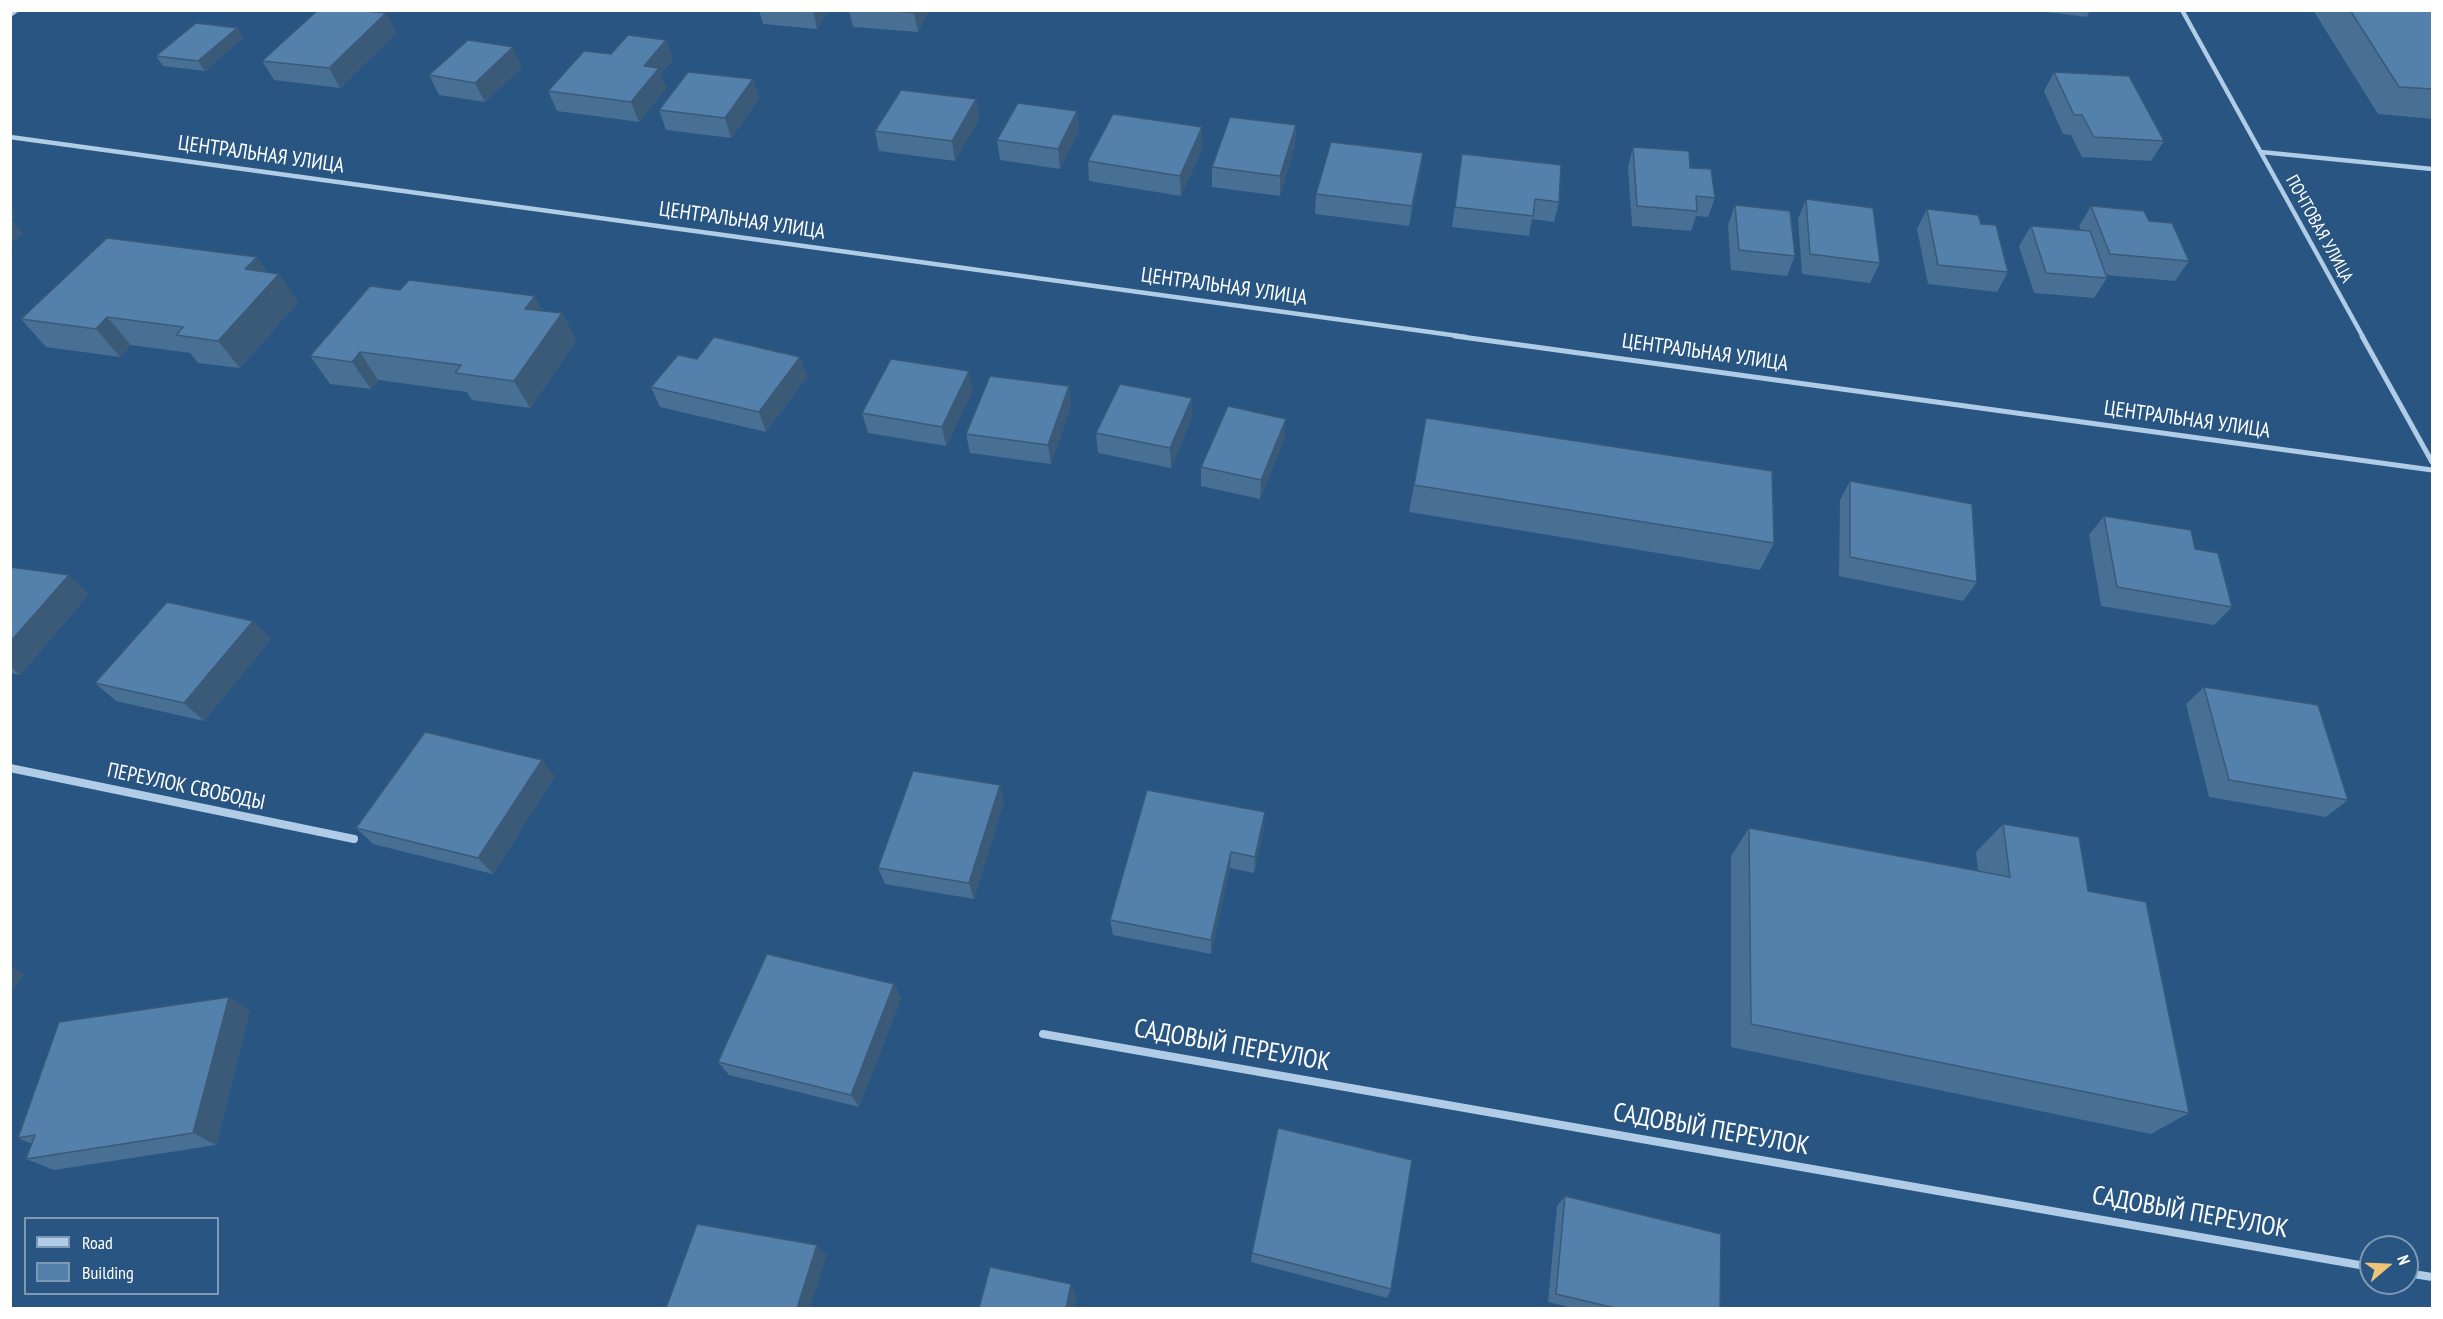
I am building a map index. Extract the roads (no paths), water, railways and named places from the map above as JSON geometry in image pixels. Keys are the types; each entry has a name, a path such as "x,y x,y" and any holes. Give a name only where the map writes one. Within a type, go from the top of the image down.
{"street":[{"path":"10,15 17,10"},
{"name":"ПОЧТОВАЯ УЛИЦА","path":"2182,10 2433,462"},
{"name":"ЦЕНТРАЛЬНАЯ УЛИЦА","path":"10,137 2433,470"},
{"path":"2261,152 2433,169"},
{"name":"ПЕРЕУЛОК СВОБОДЫ","path":"10,768 354,839"},
{"name":"САДОВЫЙ ПЕРЕУЛОК","path":"1044,1034 2359,1264"}]}
